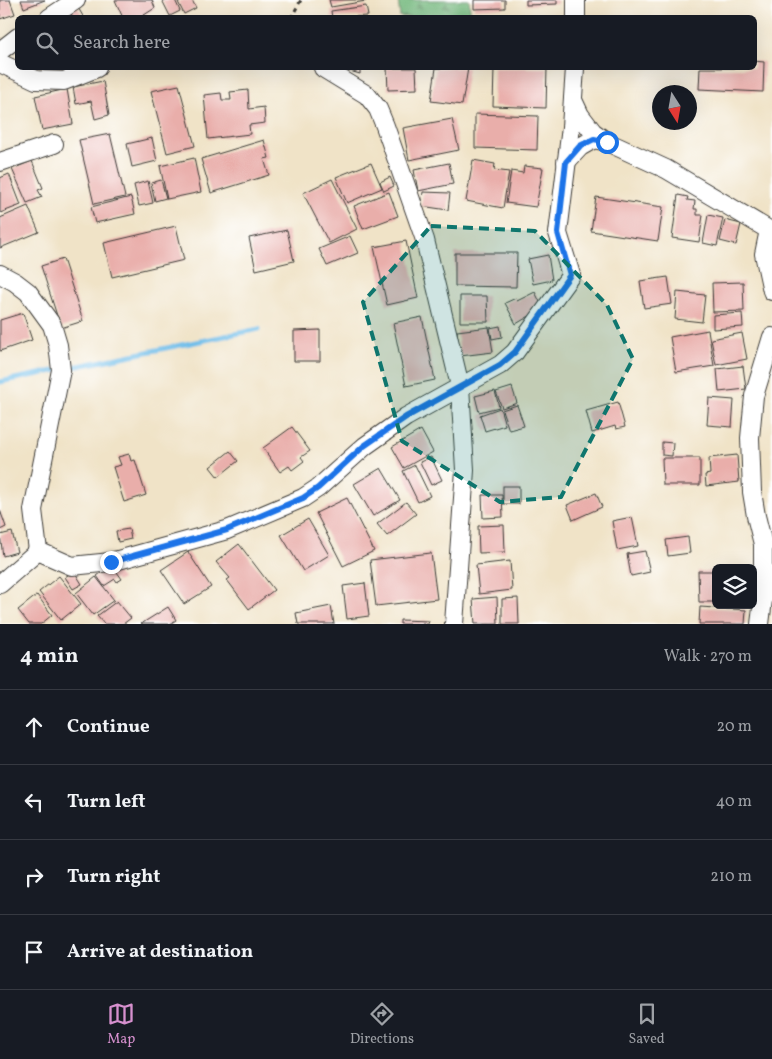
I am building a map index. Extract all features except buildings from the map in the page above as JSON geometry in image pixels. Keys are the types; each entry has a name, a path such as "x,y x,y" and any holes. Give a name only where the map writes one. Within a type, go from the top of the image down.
{"street":[{"path":"54,15 76,0"},
{"path":"576,0 576,15"},
{"path":"0,51 15,39"},
{"path":"0,63 36,80 64,81 92,70"},
{"path":"326,70 367,95 378,108 425,240 460,386 465,470 454,624"},
{"path":"38,551 72,566 111,562 227,530 303,498 318,488 364,446 406,417 500,365 515,352 570,275 558,233 575,70"},
{"path":"573,99 580,115 588,126 607,142"},
{"path":"566,162 580,146 594,139 607,142 666,169 771,228 764,254 772,291"},
{"path":"0,162 54,144"},
{"path":"0,274 28,292 52,325 58,344 60,370 32,510 38,551"},
{"path":"760,624 763,600 764,544 754,500 750,438 754,396 772,336"},
{"path":"0,584 38,551"}],"path":[{"path":"293,15 301,0"}],"highlighted area":[{"path":"431,226 535,231 607,305 633,359 561,497 500,502 402,441 363,302"}],"green space":[{"path":"398,0 469,0 471,15 400,15"}],"waterway":[{"path":"0,382 259,329"}],"route":[{"path":"111,562 227,530 303,498 318,488 364,446 406,417 500,365 515,352 565,285 570,275 569,264 558,233 566,162 580,146 594,139 607,142"}]}
